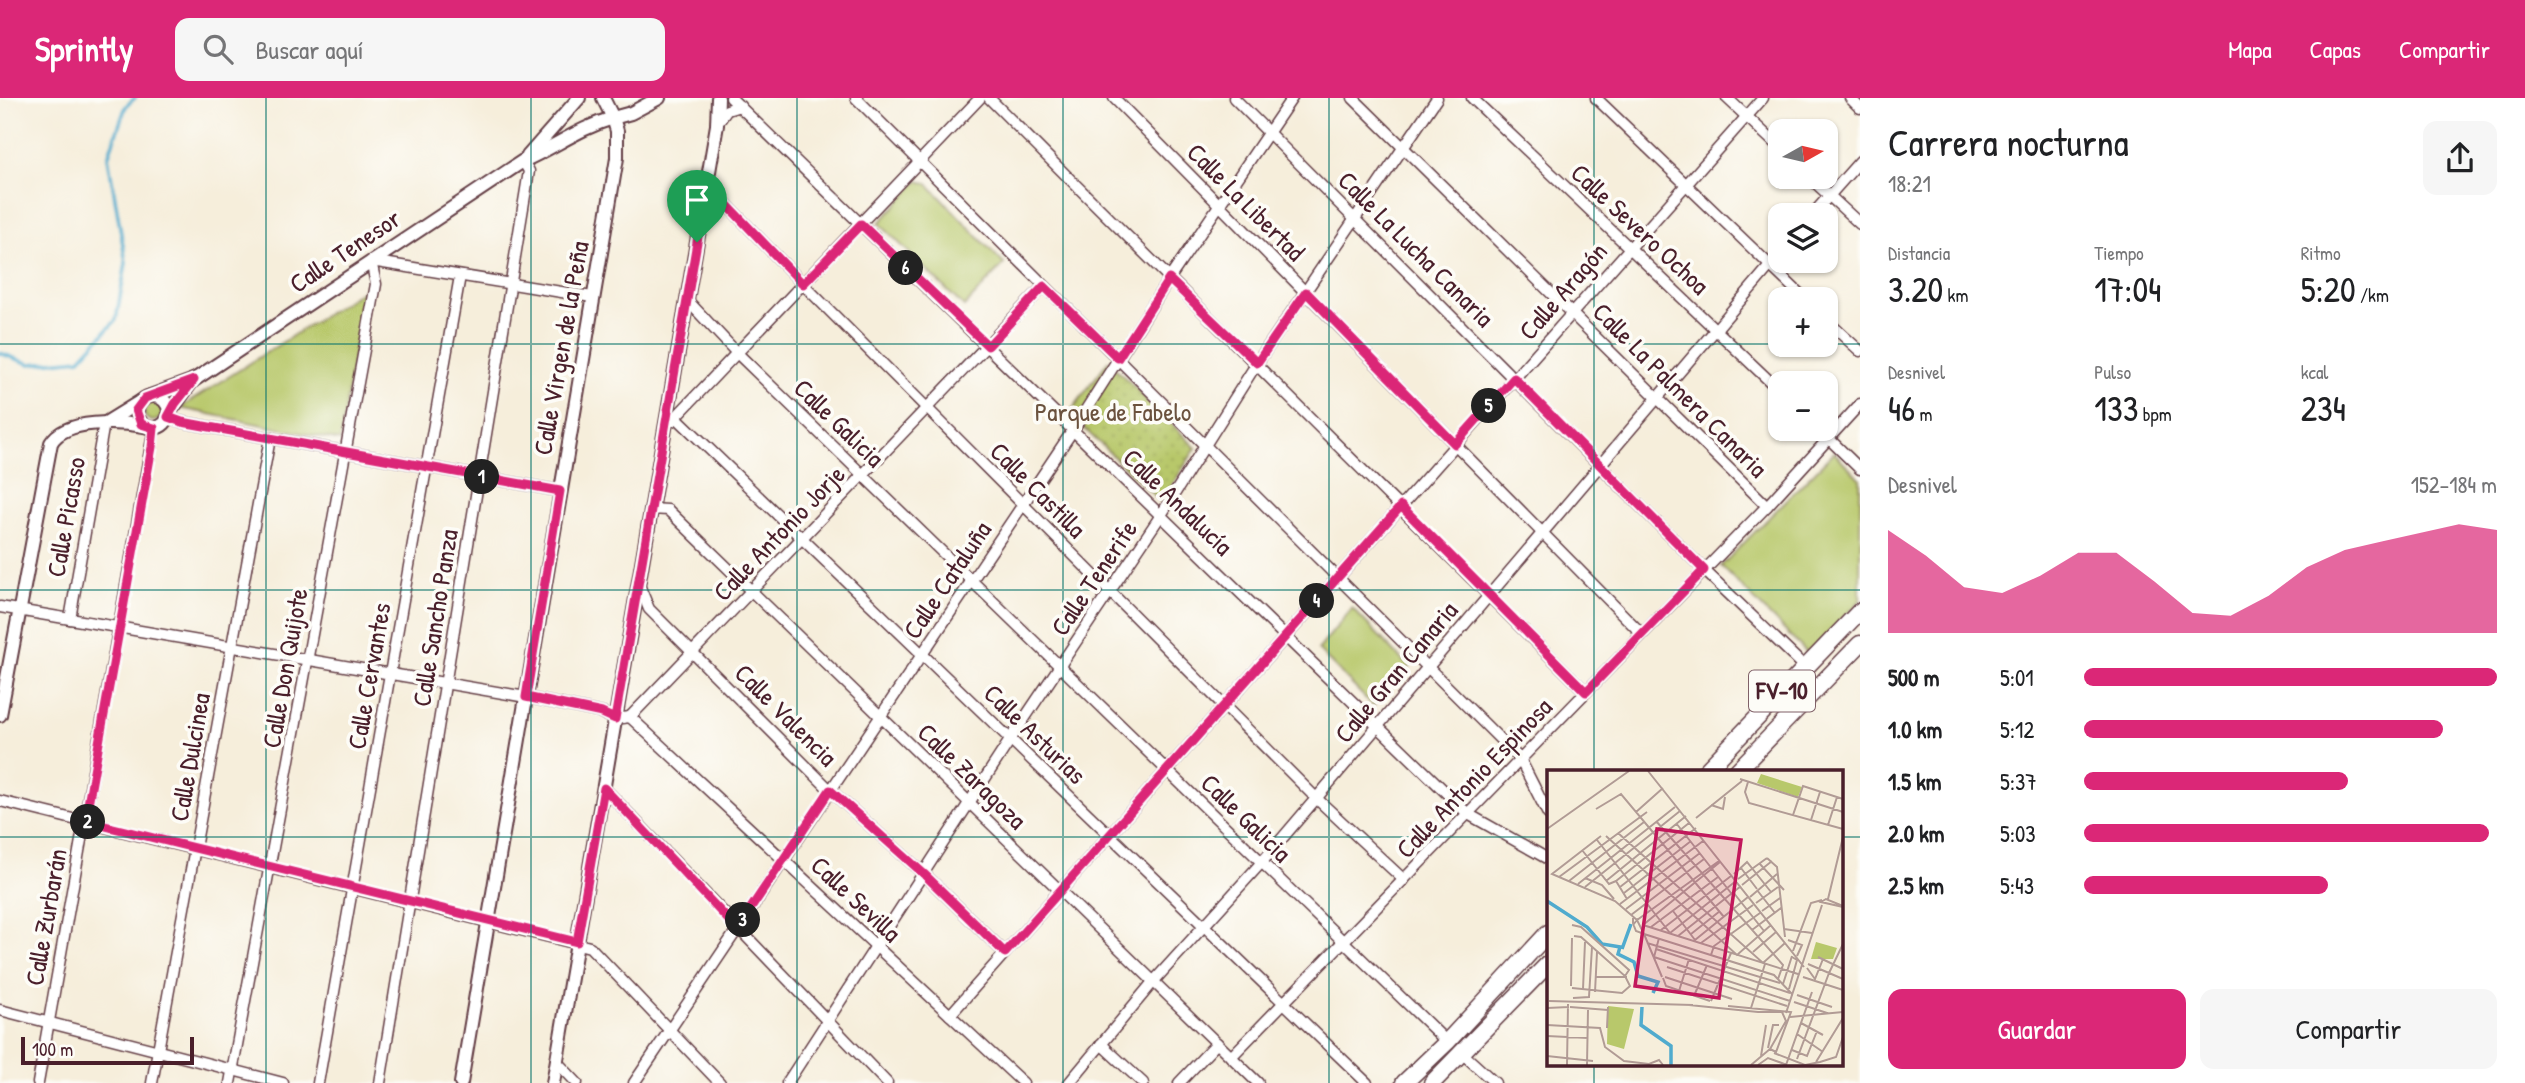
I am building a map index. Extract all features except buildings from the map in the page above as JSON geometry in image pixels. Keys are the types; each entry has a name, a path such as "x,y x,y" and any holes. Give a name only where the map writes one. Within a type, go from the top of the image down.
{"main road":[{"name":"FV-10","path":"1707,770 1860,611"},
{"name":"FV-10","path":"1738,770 1860,644"},
{"path":"1404,1083 1447,1042 1547,935"},
{"path":"1432,1083 1547,966"}],"street":[{"name":"Calle Tenesor","path":"523,161 579,98"},
{"name":"Calle Virgen de la Peña","path":"461,1083 617,147 617,131 603,98"},
{"name":"Calle Tenesor","path":"106,423 145,398 194,380 523,161 556,146 581,129 631,113 659,98"},
{"path":"553,1083 717,125 718,98"},
{"name":"Calle Andalucía","path":"731,98 1468,814 1547,858"},
{"path":"856,98 1520,760 1547,810"},
{"path":"664,433 675,416 980,98"},
{"path":"989,98 1586,692"},
{"name":"Calle La Libertad","path":"1114,98 1642,634"},
{"name":"Calle La Lucha Canaria","path":"1234,98 1704,570 1805,667"},
{"name":"Calle Cataluña","path":"634,1083 1073,430 1169,279 1292,98"},
{"name":"Calle La Palmera Canaria","path":"1353,98 1767,506"},
{"name":"Calle Tenerife","path":"787,1083 1010,740 1161,515 1257,363 1437,98"},
{"name":"Calle Severo Ochoa","path":"1472,98 1768,380"},
{"path":"1596,98 1768,265"},
{"path":"1727,98 1768,137"},
{"name":"Calle Aragón","path":"950,1015 1763,98"},
{"path":"1850,98 1860,108"},
{"path":"717,125 727,110 740,106"},
{"path":"556,146 593,131 603,130 613,136 617,147"},
{"name":"Calle Sancho Panza","path":"380,1083 529,171 523,161"},
{"path":"1823,203 1860,161"},
{"name":"Calle Castilla","path":"707,184 803,284 1316,798 1404,880"},
{"path":"1822,189 1860,224"},
{"path":"370,261 592,297"},
{"name":"Calle Don Quijote","path":"230,1083 376,284 370,261"},
{"name":"Calle Gran Canaria","path":"1069,1083 1153,982 1262,862 1768,267"},
{"path":"1777,273 1792,287"},
{"name":"Calle Cervantes","path":"318,1083 460,276"},
{"name":"Calle Antonio Jorje","path":"630,717 1044,286"},
{"name":"Calle Galicia","path":"687,300 736,352 863,476 1447,1042"},
{"path":"1838,331 1860,351"},
{"name":"Calle Tenesor","path":"168,415 194,380"},
{"path":"0,715 51,443 63,431 106,423 149,427 163,425 168,415 164,400 145,398 137,415 149,427"},
{"name":"Calle Antonio Espinosa","path":"1838,430 1860,404"},
{"path":"168,415 182,422 560,491"},
{"name":"Calle Asturias","path":"675,416 1367,1083"},
{"name":"Calle Picasso","path":"70,619 106,423"},
{"name":"Calle Zurbarán","path":"37,1083 119,628 149,427"},
{"name":"Calle Dulcinea","path":"152,1083 270,438"},
{"name":"Calle Antonio Espinosa","path":"1231,1057 1828,441"},
{"path":"1832,441 1860,469"},
{"name":"Calle Zaragoza","path":"651,509 668,510 1254,1082"},
{"name":"Calle Valencia","path":"638,585 649,609 830,790 924,874 1005,953"},
{"path":"0,607 526,697 602,713 615,719 630,717"},
{"name":"Calle Sevilla","path":"630,717 1023,1083"},
{"path":"604,788 887,1083"},
{"path":"0,801 590,947 720,1083"},
{"path":"0,1010 283,1083"},
{"path":"1179,1083 1217,1043"},
{"path":"1101,1044 1143,1083"},
{"path":"1462,1053 1495,1083"},
{"path":"557,1062 577,1083"}],"green space":[{"path":"918,181 927,183 1004,264 964,307 879,223"},
{"path":"364,290 340,441 180,408"},
{"name":"Parque de Fabelo","path":"1108,361 1196,448 1161,502 1069,414"},
{"path":"149,403 157,403 162,412 160,419 149,421 144,416 144,408"},
{"path":"1834,452 1860,479 1860,601 1808,654 1721,566"},
{"path":"1352,608 1409,667 1373,706 1318,650"}],"waterway":[{"path":"0,353 30,364 80,359 116,320 126,263 108,157 126,106 135,98"}],"route":[{"path":"707,184 803,284 861,224 988,346 1044,286 1118,358 1169,279 1257,363 1306,292 1455,444 1514,378 1704,570 1586,692 1401,506 1005,953 924,874 830,790 737,929 604,788 577,942 85,821 152,447 154,428 141,424 136,410 145,398 194,380 168,417 182,422 560,491 526,697 602,713 615,719 697,242 707,184"}]}
